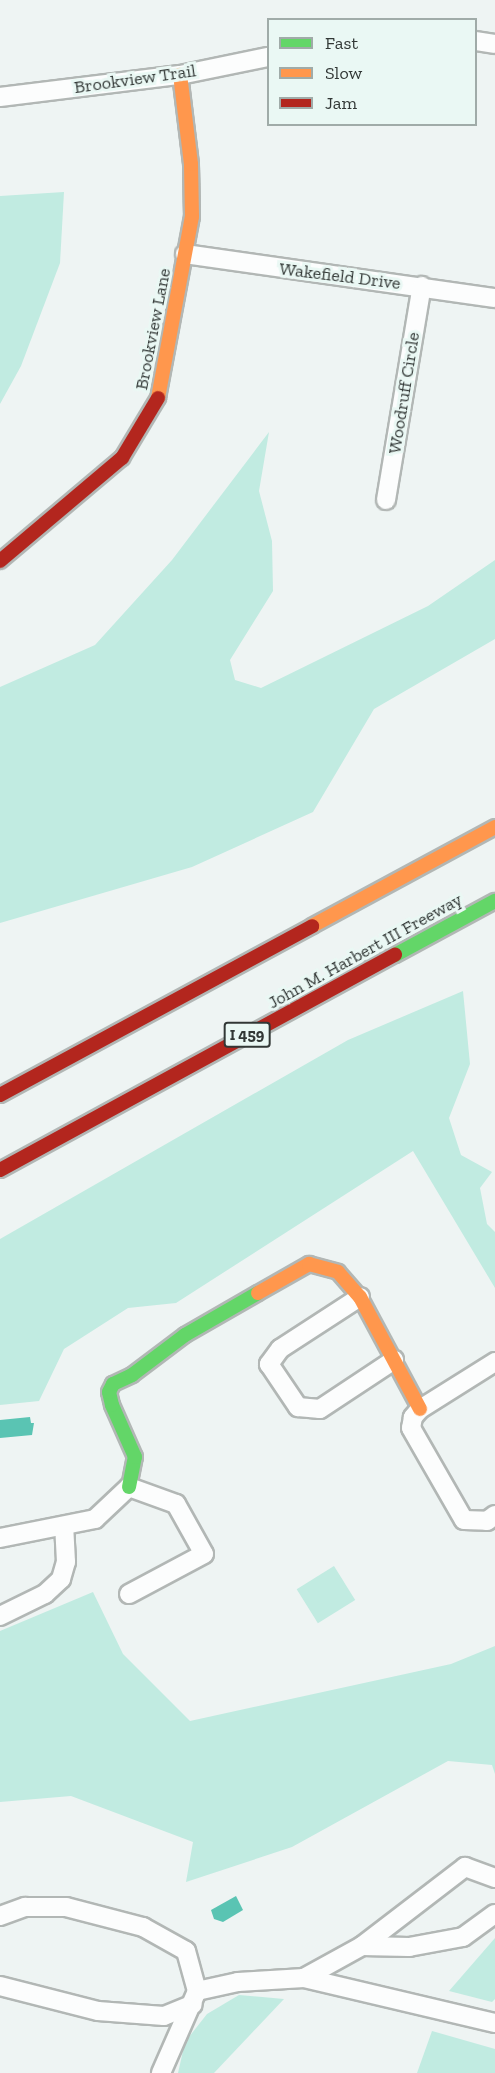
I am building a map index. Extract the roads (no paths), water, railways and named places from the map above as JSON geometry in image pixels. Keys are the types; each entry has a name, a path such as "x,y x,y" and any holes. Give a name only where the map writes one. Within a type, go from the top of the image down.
{"main road":[{"name":"Brookview Lane","path":"0,561 107,472 138,438 157,402 186,254 193,190 180,75"},
{"path":"0,1095 495,826"},
{"name":"John M. Harbert III Freeway","path":"0,1170 495,901"},
{"path":"129,1487 135,1457 112,1405 109,1392 113,1384 298,1267 319,1264 338,1272 360,1297 420,1409"}],"street":[{"path":"477,41 495,44"},
{"name":"Brookview Trail","path":"0,97 180,75 267,57"},
{"name":"Wakefield Drive","path":"186,254 495,298"},
{"name":"Woodruff Circle","path":"386,500 422,286"},
{"path":"360,1297 280,1349 269,1364 298,1407 320,1409 394,1360"},
{"path":"495,1362 420,1409 413,1417 411,1428 464,1520 487,1521 495,1515"},
{"path":"0,1538 64,1528 95,1519 129,1487 176,1504 204,1554 129,1594"},
{"path":"1,1612 45,1594 61,1579 66,1562 64,1528"},
{"path":"304,1978 362,1946 465,1867 495,1878"},
{"path":"0,1916 25,1907 66,1907 143,1927 186,1951 195,1997 161,2073"},
{"path":"362,1946 408,1947 463,1937 495,1914"},
{"path":"0,1986 98,2011 164,2016 195,1997 238,1982 304,1978 495,2023"}]}
